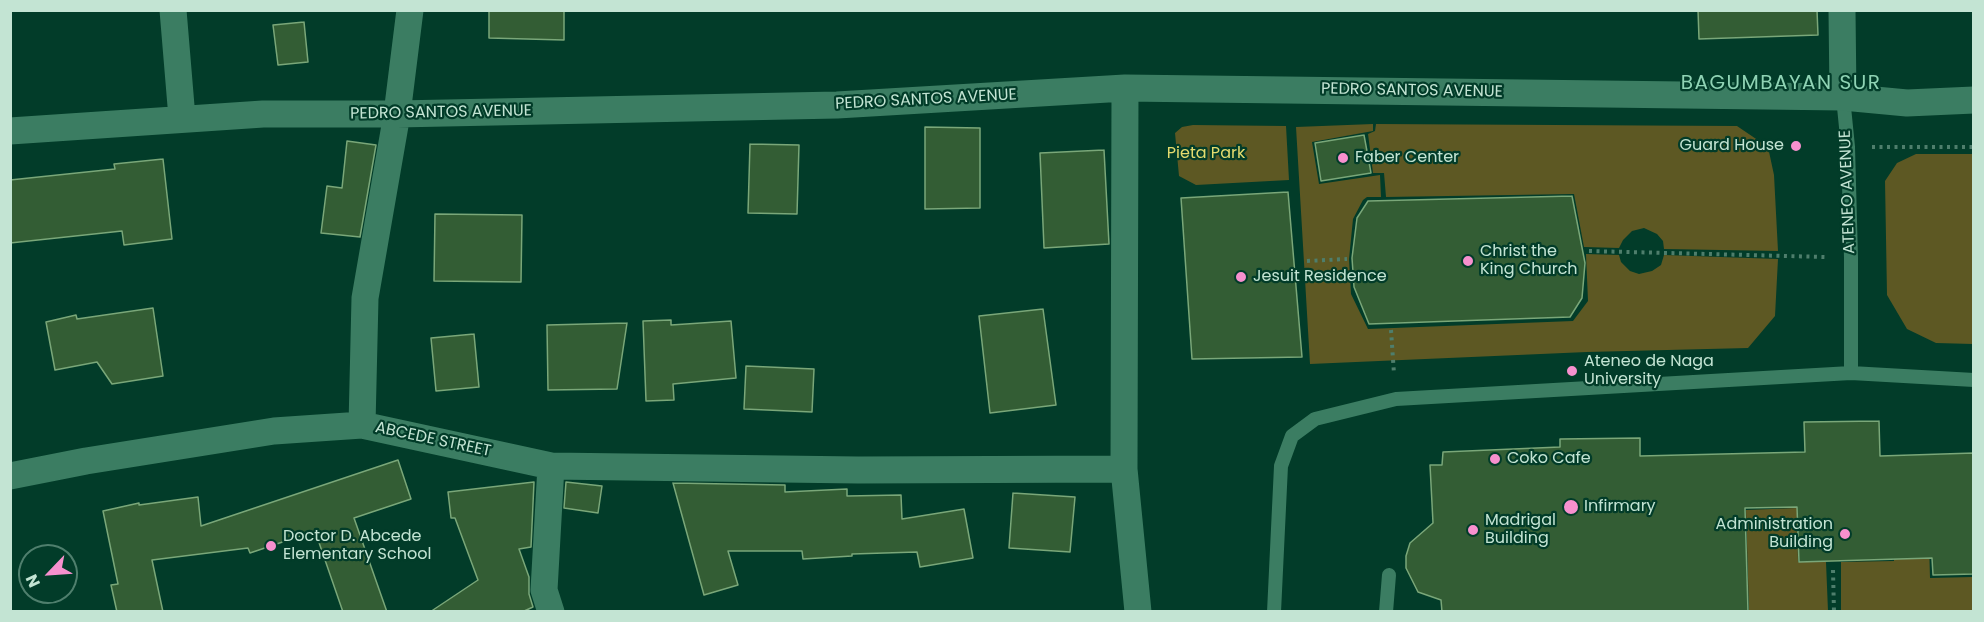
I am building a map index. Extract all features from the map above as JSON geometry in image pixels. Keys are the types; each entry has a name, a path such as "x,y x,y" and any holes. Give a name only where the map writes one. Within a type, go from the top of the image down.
{"street":[{"path":"173,10 182,118"},
{"path":"363,425 365,298 397,114 410,10"},
{"name":"ATENEO AVENUE","path":"1842,10 1843,97"},
{"path":"1125,88 1124,469 1138,612"},
{"name":"PEDRO SANTOS AVENUE","path":"10,131 263,114 397,114 837,105 1125,88 1843,97 1907,103 1974,100"},
{"name":"ABCEDE STREET","path":"10,476 86,461 274,432 363,425 551,466 858,470 1124,469"},
{"path":"551,466 544,590 551,612"}],"lane":[{"name":"ATENEO AVENUE","path":"1843,97 1848,147 1851,373"},
{"path":"1274,612 1281,466 1292,436 1315,419 1396,399 1851,373 1974,380"},
{"path":"1386,612 1389,575"}],"path":[{"path":"1848,147 1974,147"},
{"path":"1589,251 1851,258"},
{"path":"1307,261 1347,259"},
{"path":"1391,330 1396,399"},
{"path":"1833,570 1834,612"}],"green space":[{"path":"1373,124 1373,131 1312,142 1319,184 1380,175 1381,197 1367,197 1363,200 1353,219 1349,259 1351,294 1368,329 1573,321 1588,301 1586,254 1619,255 1621,262 1630,271 1639,274 1652,271 1661,265 1664,255 1778,259 1775,316 1748,348 1587,352 1310,364 1296,127"},
{"path":"1376,124 1737,126 1768,147 1774,175 1778,251 1664,249 1663,241 1657,234 1644,228 1632,231 1619,248 1584,247 1574,194 1386,197 1384,173 1373,173 1368,134 1375,131"},
{"name":"Pieta Park","path":"1193,125 1286,126 1289,180 1196,185 1179,176 1175,133 1182,127"},
{"path":"1916,154 1973,154 1973,344 1936,343 1907,329 1887,295 1885,181 1897,163"},
{"path":"1893,505 1928,505 1930,578 1973,577 1973,611 1841,611 1841,562 1894,561"},
{"path":"1797,508 1798,562 1826,562 1828,611 1749,611 1746,510"}],"building":[{"path":"489,10 564,10 564,40 489,38"},
{"path":"1698,10 1817,10 1818,35 1699,39"},
{"path":"304,22 308,62 278,65 273,25"},
{"path":"925,127 980,128 980,208 925,209"},
{"name":"Faber Center","path":"1364,135 1371,173 1321,181 1315,143"},
{"path":"347,141 376,145 360,237 321,233 327,186 342,188"},
{"path":"750,144 799,145 797,214 748,213"},
{"path":"1104,150 1109,244 1044,248 1040,153"},
{"path":"163,159 172,239 124,245 122,231 10,243 10,180 115,169 114,164"},
{"name":"Jesuit Residence","path":"1288,192 1302,357 1192,359 1181,198"},
{"name":"Christ the King Church","path":"1572,196 1585,263 1582,298 1570,317 1369,324 1354,287 1352,258 1357,218 1368,201"},
{"path":"435,214 522,215 521,282 434,281"},
{"path":"153,308 163,376 112,384 97,362 55,370 46,322 76,315 77,319"},
{"path":"1043,309 1056,405 990,413 979,316"},
{"path":"671,320 671,325 731,321 736,378 673,384 674,400 646,401 643,321"},
{"path":"627,323 617,389 548,390 547,325"},
{"path":"474,334 479,387 436,391 431,338"},
{"path":"746,366 814,369 812,412 744,409"},
{"path":"1879,421 1880,456 1974,453 1974,574 1933,575 1932,558 1799,562 1797,507 1745,508 1748,612 1442,612 1441,600 1418,592 1406,568 1406,556 1410,543 1433,523 1430,465 1442,465 1443,452 1560,447 1560,439 1640,438 1640,456 1805,452 1804,422"},
{"path":"398,460 411,499 354,518 387,612 343,612 315,531 250,553 248,548 152,560 163,612 117,612 111,585 118,584 103,511 139,503 139,505 198,497 201,526"},
{"path":"534,482 531,547 519,549 529,577 529,594 533,607 522,612 430,612 478,580 455,518 451,518 448,492"},
{"path":"566,482 602,486 598,513 564,508"},
{"path":"673,483 785,485 785,492 847,489 847,496 901,495 902,519 964,509 973,558 920,567 917,552 852,554 852,556 803,559 802,551 728,551 738,585 704,595"},
{"path":"1013,493 1075,497 1070,552 1009,548"}],"place":[{"name":"Guard House","path":"1796,146"},
{"name":"Faber Center","path":"1343,158"},
{"name":"Christ the King Church","path":"1468,261"},
{"name":"Jesuit Residence","path":"1241,277"},
{"name":"Ateneo de Naga University","path":"1572,371"},
{"name":"Coko Cafe","path":"1495,459"},
{"name":"Infirmary","path":"1571,507"},
{"name":"Madrigal Building","path":"1473,530"},
{"name":"Administration Building","path":"1845,534"},
{"name":"Doctor D. Abcede Elementary School","path":"271,546"}],"district":[{"name":"BAGUMBAYAN SUR","path":"1781,84"}]}
